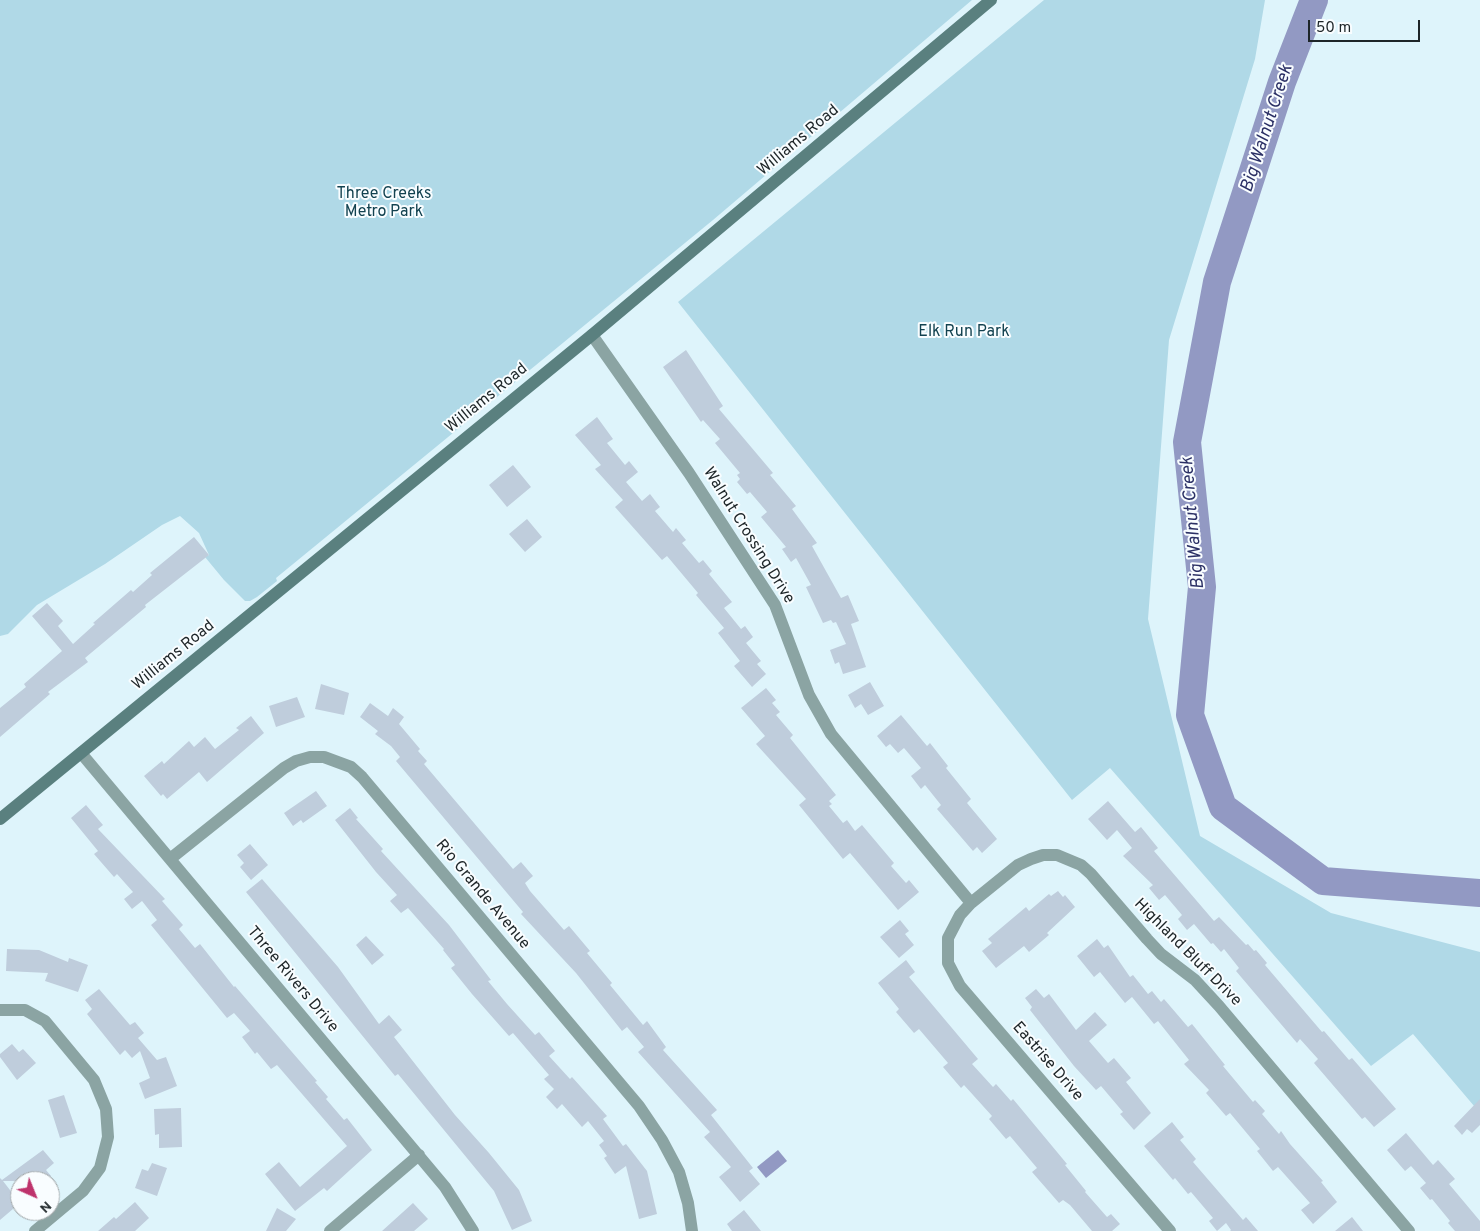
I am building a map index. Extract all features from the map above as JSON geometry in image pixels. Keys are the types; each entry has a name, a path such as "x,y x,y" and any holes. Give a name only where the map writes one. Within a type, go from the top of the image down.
{"main road":[{"name":"Williams Road","path":"0,820 592,335 991,0"}],"street":[{"name":"Walnut Crossing Drive","path":"592,335 689,473 770,598 809,695 831,734 971,903"},
{"name":"Three Rivers Drive","path":"81,753 419,1155 445,1187 473,1231"},
{"name":"Rio Grande Avenue","path":"170,859 290,764 310,757 324,757 351,767 362,777 639,1106 662,1140 678,1172 688,1203 692,1231"},
{"name":"Highland Bluff Drive","path":"971,903 1018,865 1031,859 1043,855 1057,855 1081,865 1152,944 1195,980 1219,1006 1409,1231"},
{"name":"Eastrise Drive","path":"971,903 960,915 948,938 948,964 953,975 1170,1231"},
{"path":"0,1010 14,1009 36,1015 45,1022 94,1080 106,1109 108,1137 100,1168 83,1190 35,1231"},
{"path":"330,1231 419,1155"}],"green space":[{"name":"Three Creeks Metro Park","path":"0,0 972,0 713,220 276,578 277,581 257,597 250,601 245,601 224,580 205,557 209,555 199,533 180,516 162,525 105,564 37,605 8,634 0,636"},
{"name":"Elk Run Park","path":"1044,0 1265,0 1255,59 1169,340 1148,619 1200,836 1331,913 1480,952 1480,1113 1413,1034 1371,1066 1110,768 1072,800 678,302"}],"shaded area":[{"path":"778,1150 787,1161 766,1178 757,1167"}],"building":[{"path":"686,350 723,406 719,409 773,473 770,475 796,506 792,509 817,543 812,546 841,598 848,595 859,621 851,624 866,667 843,674 839,662 835,664 830,650 846,644 836,622 833,623 831,620 823,623 806,587 811,585 796,558 791,562 782,549 786,547 761,517 767,512 750,492 747,494 737,482 740,479 737,475 740,473 715,443 720,439 703,420 701,422 663,367"},
{"path":"597,417 613,439 607,443 625,465 629,461 638,472 626,482 642,501 650,494 660,507 655,511 673,532 676,528 686,540 682,543 699,563 703,560 712,571 709,574 732,602 724,608 741,629 745,626 753,637 746,643 761,661 757,664 766,674 752,687 734,666 740,661 718,633 724,628 696,595 698,593 667,556 662,560 615,507 623,500 595,469 601,465 575,435"},
{"path":"513,465 531,487 507,507 489,485"},
{"path":"527,519 542,537 525,552 509,534"},
{"path":"194,537 209,555 145,605 146,607 85,658 88,662 48,692 50,694 0,737 0,708 26,687 24,684 62,651 32,616 47,603 63,621 58,626 73,644 95,624 93,623 131,590 133,592 152,575 150,573"},
{"path":"870,682 884,706 868,715 861,704 855,708 848,695"},
{"path":"321,684 349,693 344,715 315,709"},
{"path":"766,688 776,700 772,703 780,712 776,715 793,735 790,738 836,795 829,801 832,804 829,806 843,823 847,820 855,831 862,825 894,863 891,866 906,883 909,880 919,892 898,910 850,853 843,859 799,805 806,799 756,744 765,736 741,708"},
{"path":"297,697 305,717 276,727 269,706"},
{"path":"370,703 388,716 393,708 404,717 399,724 420,749 418,751 427,761 424,764 513,869 521,862 533,876 525,883 530,891 564,930 569,926 590,951 587,953 612,983 610,985 643,1025 647,1021 666,1047 663,1050 717,1110 711,1115 753,1168 749,1171 760,1184 740,1202 719,1177 731,1167 704,1137 710,1132 638,1052 644,1047 627,1027 622,1031 576,973 521,914 523,912 396,761 400,757 391,746 375,734 378,731 360,717"},
{"path":"901,715 927,746 930,743 948,766 946,768 971,799 967,803 997,839 982,853 977,847 973,851 937,809 941,805 925,785 921,789 911,776 921,768 904,748 898,753 890,744 886,747 877,736"},
{"path":"251,716 264,733 207,782 199,772 167,799 163,794 161,796 144,776 162,761 164,764 189,741 194,747 205,737 215,749 239,730 236,728"},
{"path":"316,791 327,806 303,823 301,820 293,826 284,813"},
{"path":"1108,801 1135,832 1141,827 1158,848 1154,851 1214,921 1219,917 1246,945 1248,944 1254,951 1256,950 1267,963 1265,965 1322,1032 1324,1031 1349,1060 1352,1058 1396,1109 1374,1127 1365,1117 1362,1119 1314,1063 1318,1059 1300,1039 1297,1043 1236,971 1239,968 1224,949 1221,952 1213,943 1211,944 1194,924 1187,930 1178,919 1182,915 1165,895 1159,900 1149,888 1153,885 1123,856 1132,848 1117,830 1107,840 1088,819"},
{"path":"86,805 103,825 98,829 165,899 162,901 183,925 179,929 195,948 200,944 234,987 317,1081 315,1082 328,1097 326,1099 344,1120 347,1118 372,1150 327,1191 324,1188 295,1211 265,1174 279,1162 300,1187 347,1146 277,1065 271,1069 257,1052 255,1054 242,1037 250,1031 234,1013 227,1018 151,925 157,920 142,901 132,909 124,899 133,892 117,874 114,877 94,854 98,851 71,818"},
{"path":"350,808 358,818 356,819 383,849 381,851 449,925 491,980 488,981 507,1004 535,1035 539,1032 555,1051 549,1056 570,1079 572,1077 607,1116 603,1119 623,1146 626,1144 647,1171 657,1214 639,1219 626,1166 615,1174 604,1158 607,1156 599,1145 604,1141 588,1121 582,1127 562,1104 557,1109 546,1097 554,1089 544,1079 549,1075 513,1033 509,1036 472,994 451,968 455,965 444,949 408,908 401,913 390,901 397,895 376,872 335,820"},
{"path":"250,844 268,865 251,880 240,867 244,863 237,855"},
{"path":"262,879 338,967 379,1024 389,1015 402,1030 394,1037 455,1115 519,1190 532,1221 512,1230 494,1191 398,1074 395,1076 246,892"},
{"path":"1058,891 1063,897 1065,895 1075,907 1047,933 1049,935 1029,952 1024,946 996,968 982,951 992,943 988,939 1026,907 1029,911 1049,894 1051,896"},
{"path":"900,920 909,931 905,934 914,945 899,958 880,937"},
{"path":"366,936 384,955 372,965 356,945"},
{"path":"1097,939 1104,948 1108,945 1130,977 1133,975 1148,994 1152,991 1161,1002 1164,999 1188,1027 1192,1024 1253,1102 1255,1100 1265,1111 1262,1114 1279,1134 1281,1131 1323,1181 1321,1182 1337,1202 1313,1224 1301,1210 1310,1203 1278,1167 1273,1171 1257,1151 1260,1149 1230,1113 1226,1116 1206,1093 1209,1090 1184,1064 1189,1060 1158,1021 1154,1024 1132,997 1125,1003 1100,972 1094,977 1077,956"},
{"path":"7,949 39,950 68,962 69,958 88,965 78,992 45,981 48,973 6,971"},
{"path":"906,960 915,972 909,977 978,1059 972,1064 993,1087 996,1084 1011,1101 1013,1099 1067,1164 1065,1165 1085,1192 1107,1217 1111,1214 1120,1224 1112,1231 1092,1231 1070,1205 1063,1200 1059,1203 1032,1172 1037,1168 1010,1136 1006,1139 989,1119 992,1116 964,1085 961,1088 943,1067 948,1063 919,1029 914,1033 896,1012 899,1009 878,983"},
{"path":"99,989 130,1025 135,1022 144,1033 138,1038 157,1060 166,1057 177,1086 145,1099 139,1083 150,1078 140,1051 132,1058 125,1050 120,1055 87,1014 92,1009 85,1000"},
{"path":"1036,989 1044,998 1049,994 1076,1030 1095,1012 1107,1025 1089,1041 1108,1063 1114,1058 1131,1078 1126,1082 1151,1113 1134,1130 1120,1114 1123,1112 1101,1086 1096,1090 1074,1066 1030,1010 1032,1007 1025,998"},
{"path":"12,1044 19,1052 23,1049 36,1063 17,1080 0,1057 0,1054"},
{"path":"64,1095 77,1133 60,1138 48,1100"},
{"path":"1480,1099 1480,1125 1472,1133 1467,1129 1462,1135 1454,1126"},
{"path":"181,1108 182,1147 159,1148 159,1134 155,1135 154,1109"},
{"path":"1172,1122 1184,1137 1180,1140 1196,1159 1193,1162 1243,1220 1246,1217 1258,1231 1230,1231 1226,1223 1217,1231 1209,1221 1213,1218 1191,1192 1188,1194 1175,1178 1173,1180 1144,1146"},
{"path":"1406,1133 1433,1165 1438,1160 1455,1179 1449,1184 1480,1221 1480,1231 1455,1231 1448,1223 1450,1221 1420,1188 1426,1183 1411,1166 1405,1171 1387,1150"},
{"path":"43,1150 54,1163 47,1171 14,1171"},
{"path":"152,1163 167,1168 157,1196 135,1188 142,1169 148,1171"},
{"path":"10,1174 10,1181 3,1181 10,1190 10,1212 0,1220 0,1178 2,1180"},
{"path":"135,1202 149,1218 135,1231 98,1231 114,1217 116,1219"},
{"path":"413,1203 428,1219 414,1231 382,1231"},
{"path":"277,1208 296,1219 286,1231 266,1231"},
{"path":"744,1210 761,1231 732,1231 727,1224"},
{"path":"1352,1217 1363,1231 1335,1231"}],"waterway":[{"name":"Big Walnut Creek","path":"1314,0 1282,82 1217,282 1187,442 1202,587 1190,715 1223,807 1323,881 1480,893"}]}
